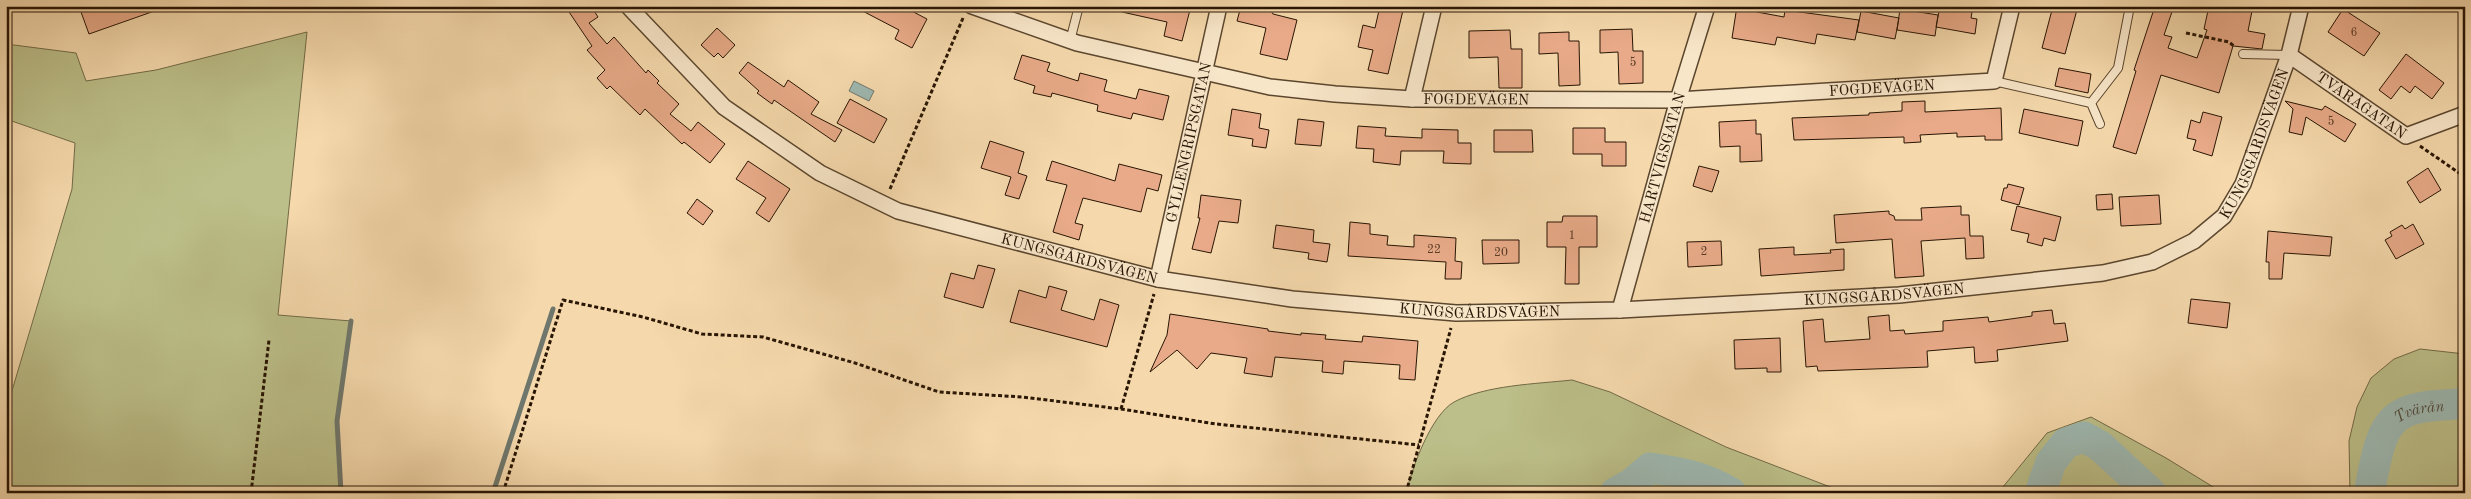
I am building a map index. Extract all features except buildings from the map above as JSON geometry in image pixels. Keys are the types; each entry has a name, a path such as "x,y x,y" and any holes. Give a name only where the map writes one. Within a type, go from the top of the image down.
{"street":[{"name":"KUNGSGÅRDSVÄGEN","path":"628,6 724,107 820,173 898,211 1158,279 1292,299 1456,313 1620,310 1899,295 2103,273 2152,262 2194,241 2224,216 2243,184 2289,55 2301,6"},
{"name":"GYLLENGRIPSGATAN","path":"1158,279 1218,6"},
{"path":"1412,98 1434,6"},
{"name":"HARTVIGSGATAN","path":"1620,310 1678,100 1707,6"},
{"path":"1994,81 2012,6"},
{"name":"FOGDEVÄGEN","path":"968,11 1070,41 1203,74 1270,87 1335,94 1412,98 1678,100 1994,81"},
{"name":"TVÄRÅGATAN","path":"2289,55 2406,136 2465,114"}],"lane":[{"path":"1070,41 1079,6"},
{"path":"2091,103 2118,68 2130,6"},
{"path":"2243,54 2289,55"},
{"path":"1994,81 2091,103"},
{"path":"2091,103 2100,124"}],"path":[{"path":"884,204 968,11"},
{"path":"2186,33 2229,42 2243,54"},
{"path":"2406,136 2465,177"},
{"path":"1121,409 1158,279"},
{"path":"503,493 563,300 643,317 702,334 763,336 855,363 939,392 1022,397 1121,409 1216,424 1419,445"},
{"path":"1406,493 1456,313"},
{"path":"251,493 269,340"}],"green space":[{"path":"307,32 278,315 351,321 337,421 341,493 6,493 6,411 72,189 75,143 6,119 6,44 76,53 86,81 156,70"},
{"path":"2420,349 2465,354 2465,493 2350,493 2349,441 2357,407 2371,378 2394,359"},
{"path":"1572,380 1610,392 1726,447 1846,493 1406,493 1413,470 1430,430 1438,418 1454,402 1467,396 1496,389"},
{"path":"2091,417 2166,458 2223,493 1998,493 2047,433"}],"water":[{"path":"854,81 874,91 869,101 849,91"}],"waterway":[{"path":"493,493 553,309"},
{"path":"341,493 337,421 351,321"},
{"name":"Tvärån","path":"2369,493 2378,450 2392,421 2407,411 2414,409 2465,403"},
{"name":"Tvärån","path":"2040,493 2051,462 2066,443 2084,437 2100,446 2151,493"},
{"name":"Tvärån","path":"1615,493 1631,484 1650,468 1692,476 1721,487 1731,493"}]}
